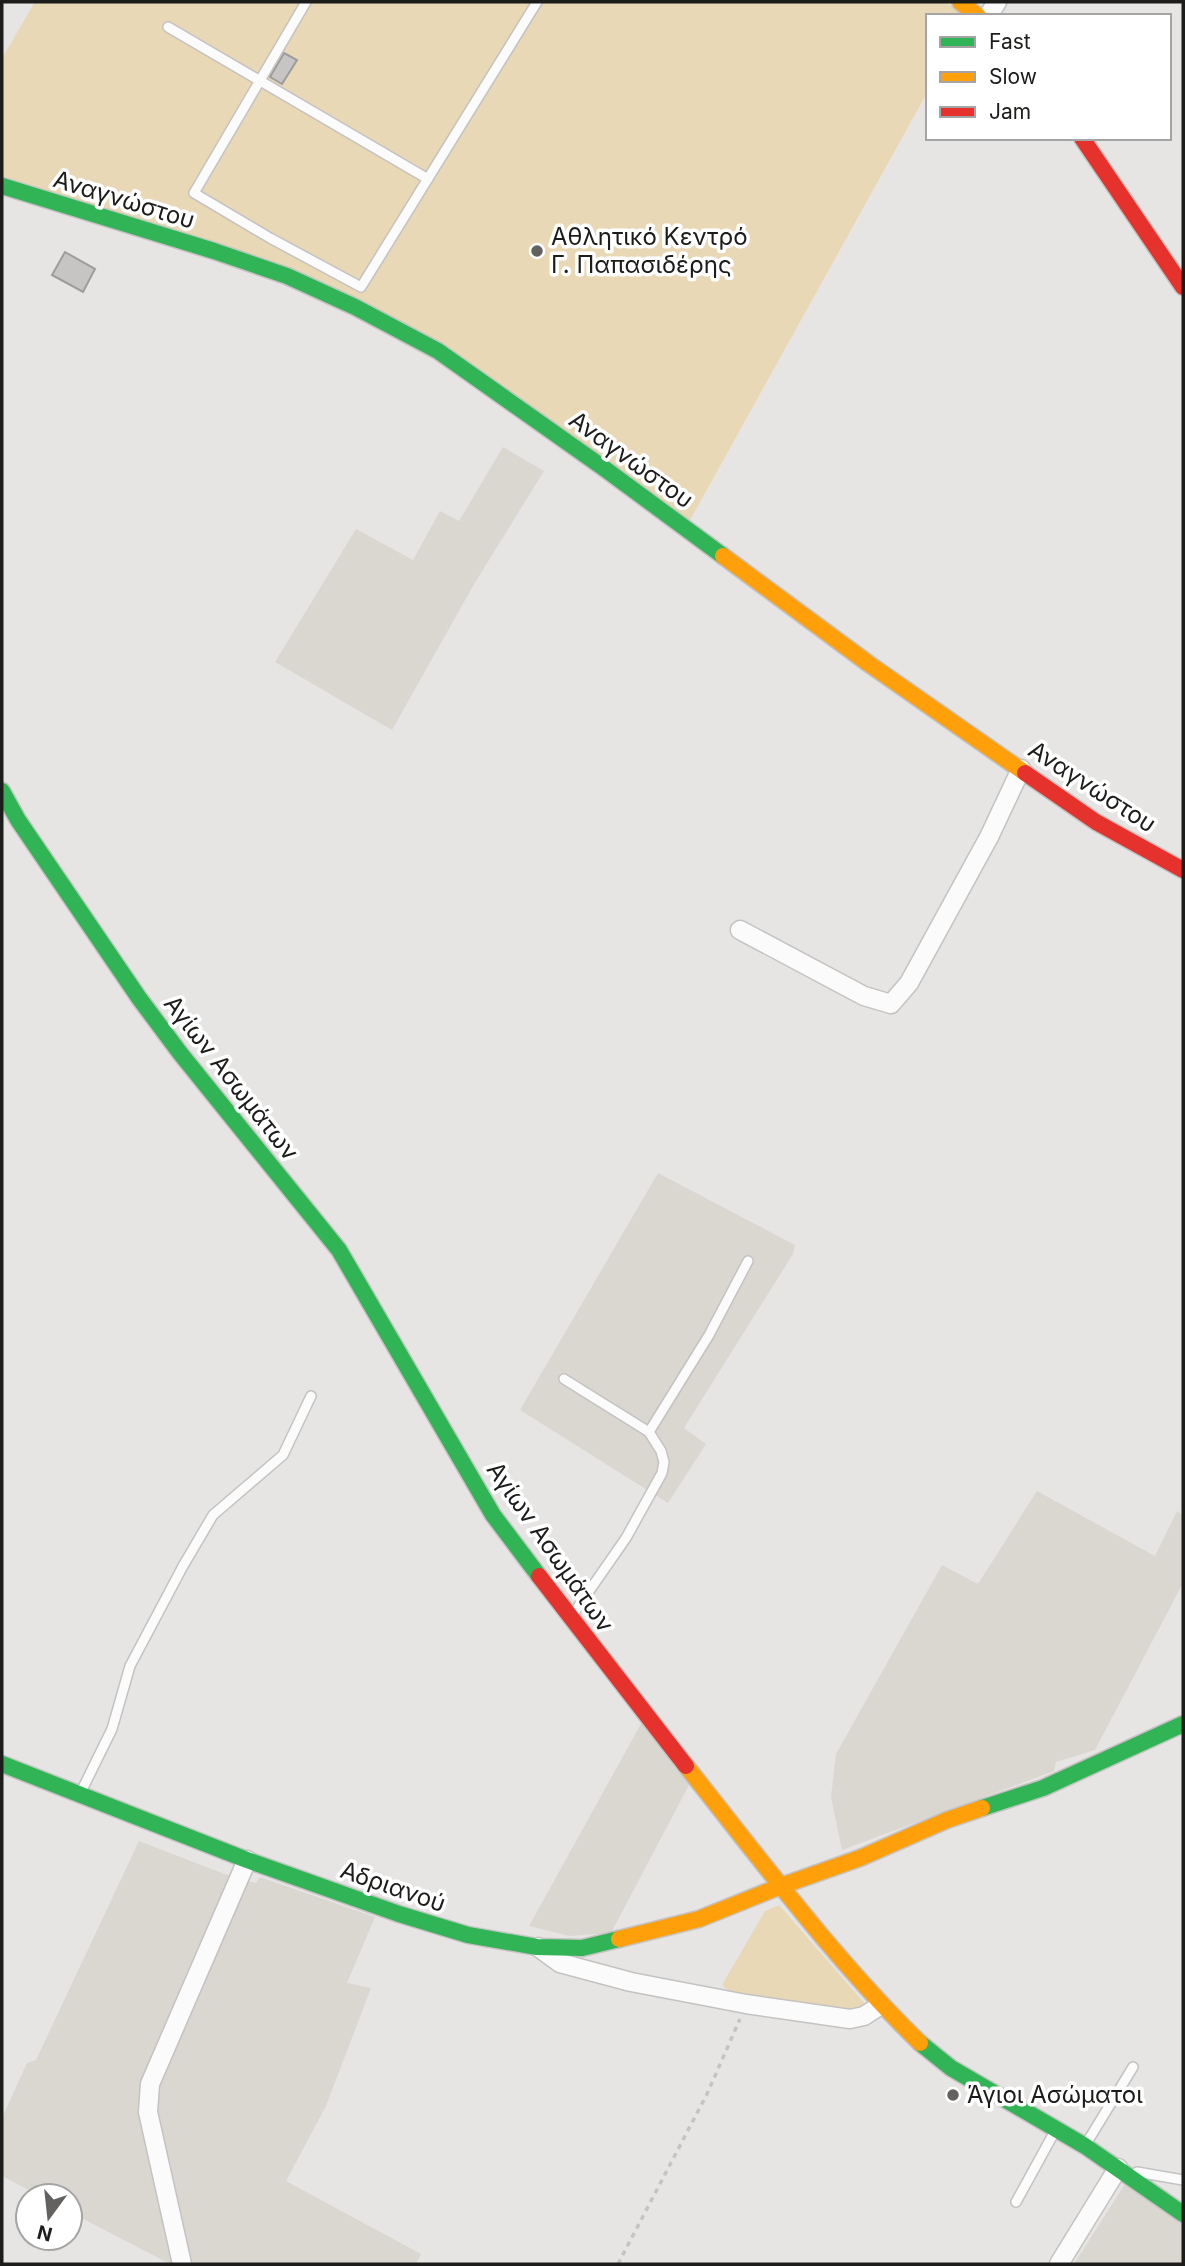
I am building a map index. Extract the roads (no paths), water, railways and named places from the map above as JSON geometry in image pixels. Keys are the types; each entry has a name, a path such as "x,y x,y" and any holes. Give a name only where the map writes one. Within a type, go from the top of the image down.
{"street":[{"path":"960,2 975,14"},
{"path":"1083,140 1183,287"},
{"name":"Αναγνώστου","path":"2,186 287,276 355,307 438,351 605,469 869,664 1096,822 1183,870"},
{"path":"740,930 864,996 891,1004 909,983 989,837 1021,769"},
{"name":"Αγίων Ασωμάτων","path":"2,792 18,820 139,999 339,1250 493,1515 570,1618 781,1885 881,2005 922,2045 951,2068 1085,2146 1183,2214"},
{"name":"Αδριανού","path":"4,1770 138,1816 247,1860 399,1914 468,1935 537,1947 582,1948 699,1919 781,1885 860,1858 947,1820 1043,1788 1183,1724"},
{"path":"182,2264 148,2112 150,2084 247,1860"},
{"path":"537,1947 560,1963 631,1982 746,2004 850,2019 864,2017 881,2005"},
{"path":"1059,2264 1118,2168"}],"lane":[{"path":"306,2 194,193 270,238 361,286"},
{"path":"355,307 354,299 361,286 537,2"},
{"path":"168,27 428,179"},
{"path":"649,1432 709,1335 748,1261"},
{"path":"564,1379 649,1432 661,1451 664,1462 662,1472 626,1538 570,1618"},
{"path":"79,1796 112,1729 130,1666 183,1566 213,1515 283,1455 311,1396"},
{"path":"1085,2146 1133,2067"},
{"path":"1016,2202 1056,2130"},
{"path":"1118,2168 1183,2180"}],"place":[{"name":"Αθλητικό Κεντρό Γ. Παπασιδέρης","path":"537,251"},
{"name":"Άγιοι Ασώματοι","path":"953,2095"}]}
